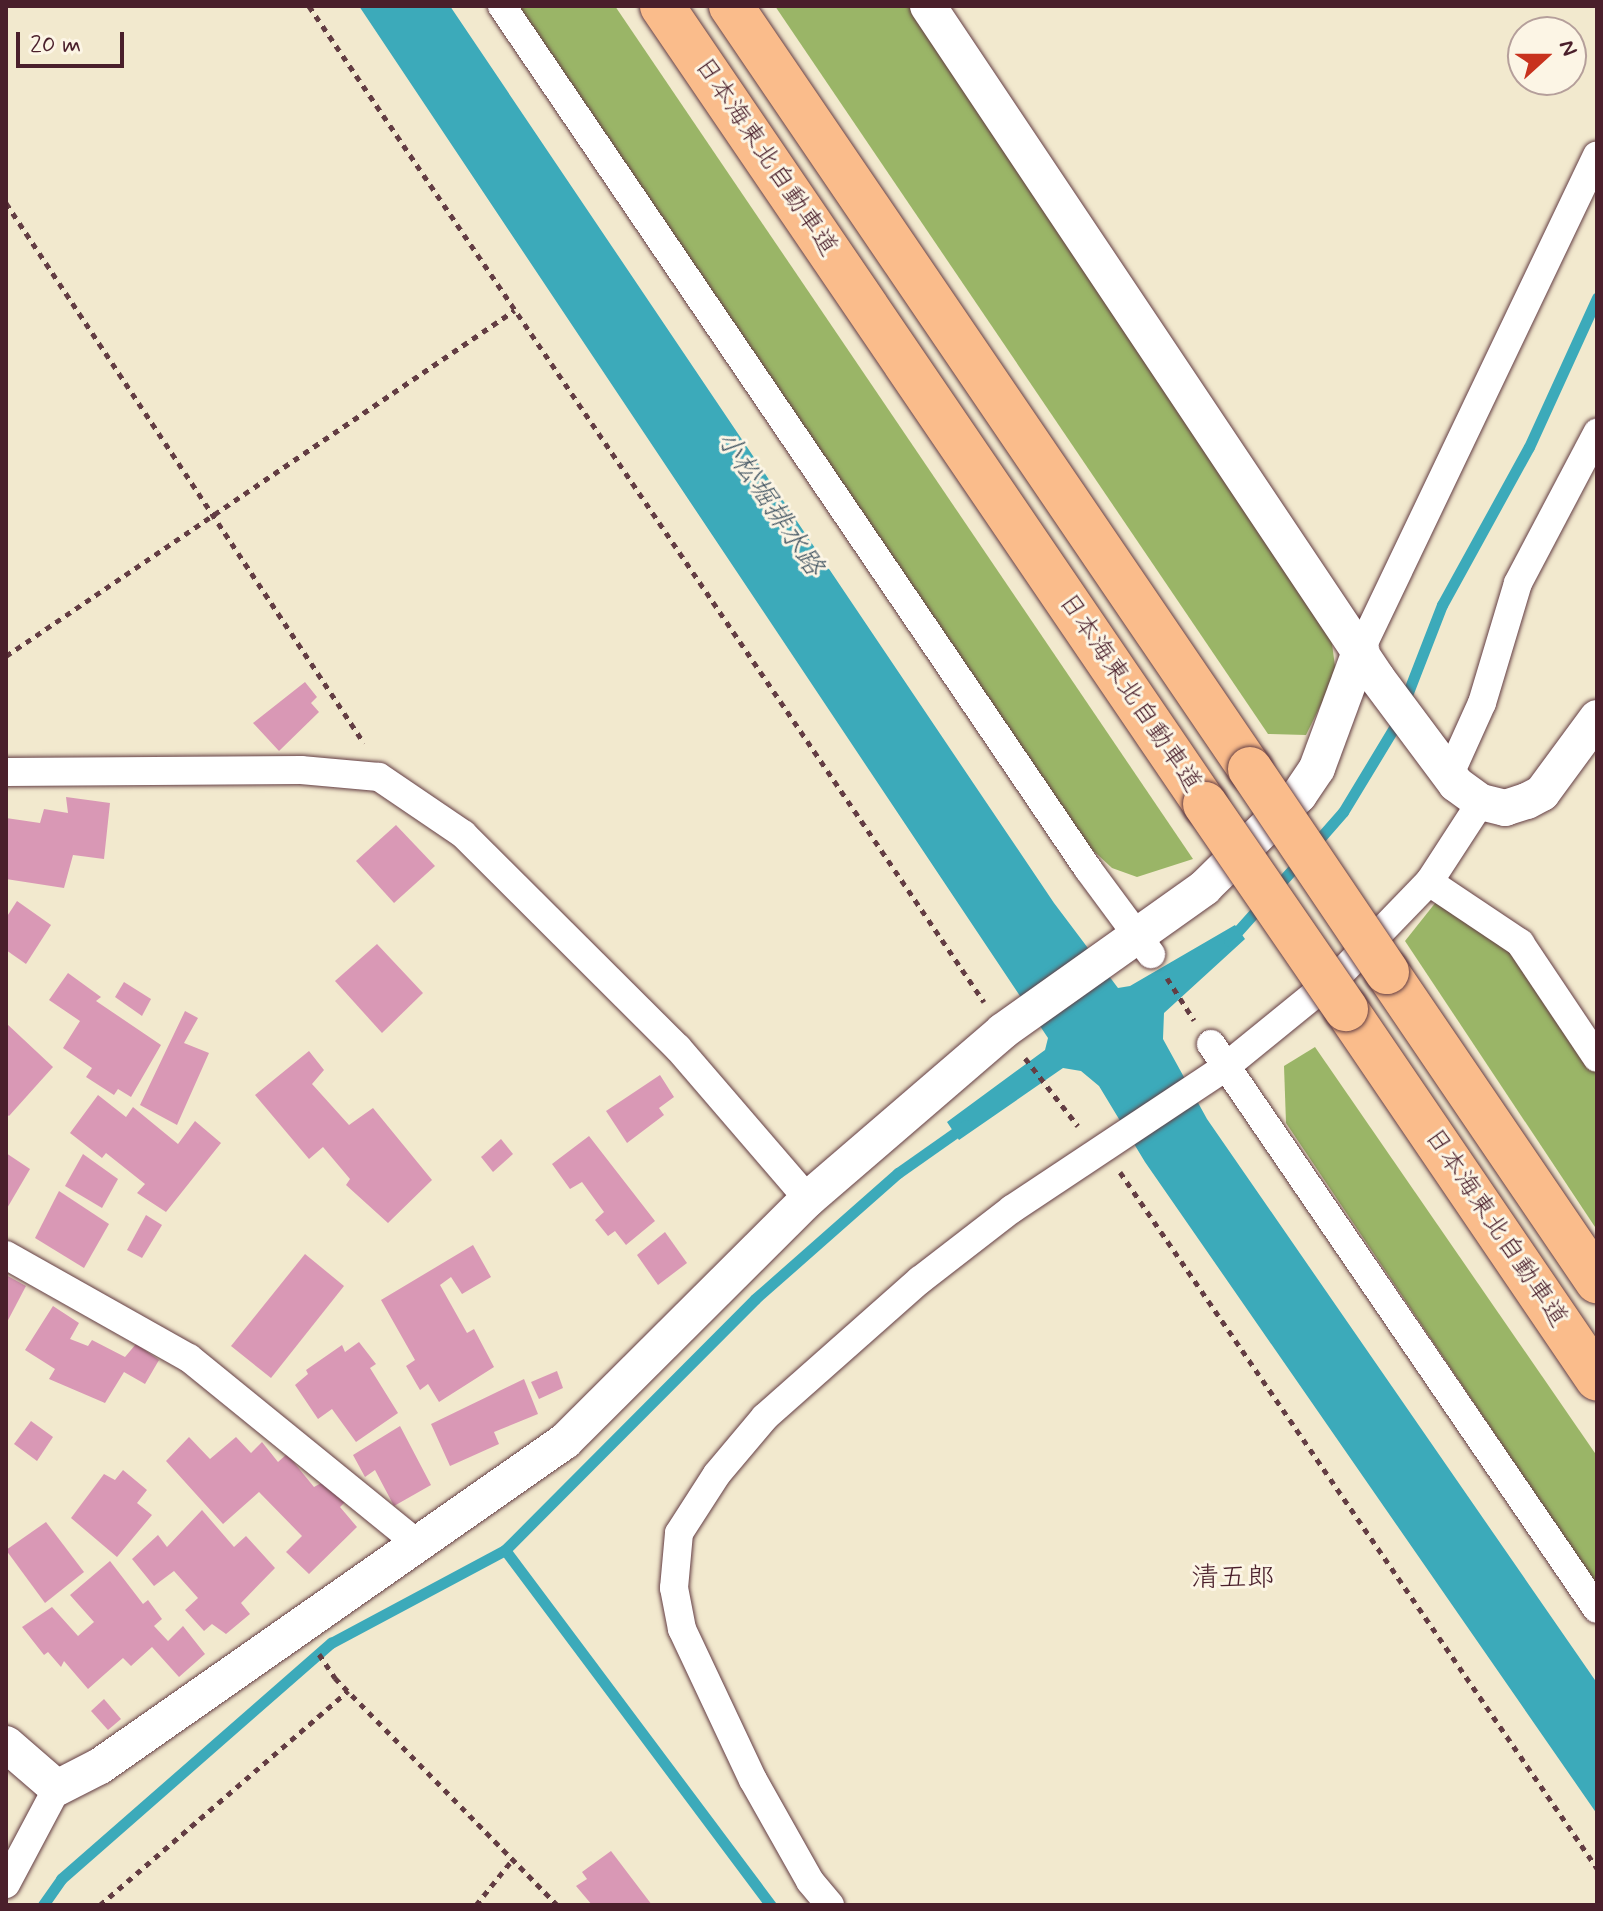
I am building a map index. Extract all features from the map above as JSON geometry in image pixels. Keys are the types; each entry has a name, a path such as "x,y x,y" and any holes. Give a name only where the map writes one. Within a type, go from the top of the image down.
{"highway":[{"name":"日本海東北自動車道","path":"662,6 1597,1379"},
{"name":"日本海東北自動車道","path":"731,6 1597,1281"}],"street":[{"path":"502,6 1135,948"},
{"path":"928,6 1442,768 1481,802 1505,808 1542,793 1597,718"},
{"path":"6,1884 57,1788 100,1766 565,1441 808,1199 1016,1034 1135,948 1204,888 1299,795 1317,768 1369,663 1597,155"},
{"path":"1442,768 1482,703 1518,583 1597,433"},
{"path":"6,772 301,770 379,777 475,845 678,1048 808,1199"},
{"path":"830,1905 810,1881 753,1780 682,1629 674,1588 679,1533 717,1474 765,1417 842,1346 1001,1217 1107,1145 1213,1064 1341,973 1429,882 1481,802"},
{"path":"1429,882 1520,943 1597,1058"},
{"path":"1213,1064 1597,1609"},
{"path":"6,1255 189,1358 417,1543"},
{"path":"6,1744 57,1788"}],"path":[{"path":"309,6 515,310 1016,1034 1051,1094 1107,1145 1124,1177 1597,1868"},
{"path":"6,203 354,720 379,777"},
{"path":"6,656 515,310"},
{"path":"1135,948 1213,1064"},
{"path":"335,1678 557,1905"},
{"path":"101,1903 348,1691"},
{"path":"476,1905 513,1859"}],"green space":[{"path":"519,6 615,6 1193,859 1137,877 1112,868 1085,843"},
{"path":"775,6 912,6 1329,621 1336,674 1306,735 1268,734"},
{"path":"1436,902 1506,933 1597,1056 1597,1230 1405,941"},
{"path":"1315,1047 1597,1456 1597,1586 1286,1123 1284,1066"}],"water":[{"name":"小松堀排水路","path":"359,6 450,6 1054,903 1118,988 1130,986 1235,925 1245,939 1164,1013 1163,1039 1207,1119 1597,1683 1597,1814 1145,1162 1099,1086 1081,1071 1063,1068 959,1140 947,1122 1045,1050 1048,1038"}],"building":[{"path":"305,682 317,697 311,703 319,712 279,751 253,723"},
{"path":"66,797 110,803 104,859 73,855 64,888 6,879 6,818 40,823 44,809 68,813"},
{"path":"396,825 435,866 394,903 356,861"},
{"path":"17,901 51,925 26,964 6,950 6,918"},
{"path":"377,944 423,993 382,1033 335,981"},
{"path":"68,973 101,997 96,1001 161,1045 131,1097 118,1089 114,1095 86,1077 92,1068 63,1048 80,1021 49,1000"},
{"path":"124,982 151,999 142,1016 115,997"},
{"path":"185,1011 198,1018 184,1043 209,1053 177,1125 140,1105"},
{"path":"6,1023 53,1067 9,1116 6,1114"},
{"path":"309,1051 324,1070 312,1084 349,1125 373,1108 432,1180 388,1223 346,1185 350,1179 323,1147 309,1159 255,1095"},
{"path":"660,1075 674,1097 659,1108 664,1115 627,1143 606,1111"},
{"path":"98,1095 126,1117 133,1107 178,1144 195,1121 221,1143 166,1212 137,1193 145,1184 106,1153 102,1158 70,1133"},
{"path":"589,1136 655,1221 626,1245 615,1231 608,1236 595,1220 604,1212 582,1182 570,1189 552,1164"},
{"path":"501,1139 513,1154 493,1172 481,1157"},
{"path":"6,1153 30,1169 6,1210"},
{"path":"83,1154 118,1179 102,1208 65,1186"},
{"path":"59,1191 109,1224 84,1268 35,1238"},
{"path":"146,1215 162,1225 142,1258 127,1250"},
{"path":"665,1232 687,1263 658,1285 637,1255"},
{"path":"473,1245 491,1277 462,1294 451,1277 440,1285 467,1333 474,1329 494,1367 439,1402 428,1384 420,1390 406,1366 415,1360 381,1300"},
{"path":"305,1254 344,1286 271,1378 231,1346"},
{"path":"6,1275 26,1286 6,1324"},
{"path":"53,1306 79,1323 70,1339 88,1346 92,1340 125,1357 136,1344 159,1360 145,1384 124,1372 105,1403 49,1379 55,1369 25,1350"},
{"path":"359,1342 376,1364 370,1368 398,1413 356,1442 332,1409 318,1419 295,1385 308,1374 306,1370 342,1345 345,1352"},
{"path":"557,1371 563,1388 539,1399 531,1382"},
{"path":"524,1379 538,1414 494,1432 499,1444 450,1466 431,1424"},
{"path":"31,1421 53,1437 37,1461 14,1444"},
{"path":"400,1426 431,1485 394,1506 375,1470 365,1477 353,1455"},
{"path":"189,1437 210,1459 236,1437 251,1453 262,1442 278,1462 287,1454 314,1487 325,1481 345,1502 340,1507 357,1527 309,1574 286,1552 302,1536 259,1492 223,1524 166,1461"},
{"path":"123,1470 147,1490 137,1503 152,1515 117,1557 71,1518 104,1474 115,1480"},
{"path":"202,1510 234,1547 246,1536 275,1568 241,1603 250,1614 226,1634 212,1624 204,1631 185,1610 198,1598 174,1571 154,1586 132,1559 158,1535 167,1547"},
{"path":"46,1522 84,1572 45,1603 6,1550"},
{"path":"110,1561 143,1604 148,1600 162,1619 154,1626 168,1641 183,1626 205,1654 179,1677 152,1647 131,1666 123,1658 88,1689 64,1661 61,1667 48,1652 44,1655 22,1627 52,1607 78,1636 94,1622 70,1595"},
{"path":"104,1699 121,1719 108,1730 91,1711"},
{"path":"611,1851 652,1905 592,1905 576,1886 587,1879 582,1872"}],"waterway":[{"path":"1314,845 1343,812 1395,726 1442,605 1529,447 1597,298"},
{"path":"1274,890 1300,861"},
{"path":"1229,941 1263,903"},
{"path":"43,1905 61,1879 331,1643 505,1550 755,1299 898,1173 966,1125"},
{"path":"505,1550 771,1905"}],"district":[{"name":"清五郎","path":"1233,1579"}]}
